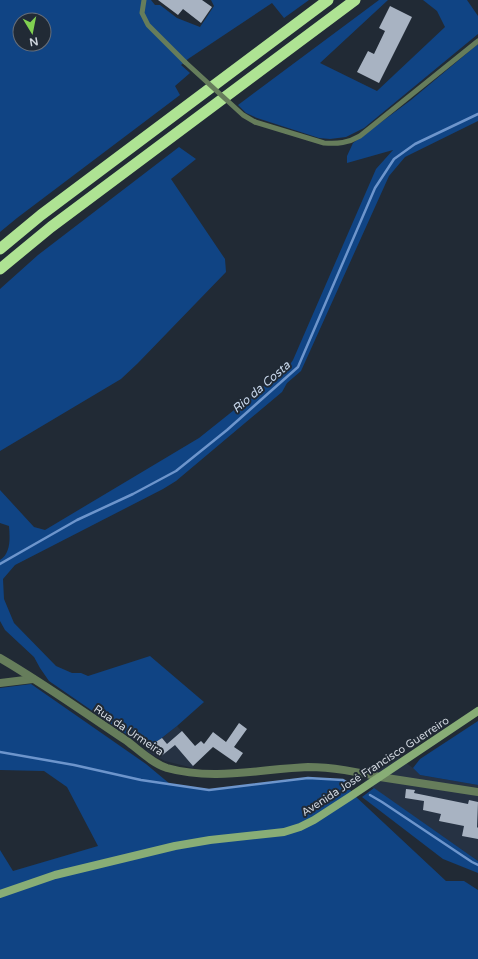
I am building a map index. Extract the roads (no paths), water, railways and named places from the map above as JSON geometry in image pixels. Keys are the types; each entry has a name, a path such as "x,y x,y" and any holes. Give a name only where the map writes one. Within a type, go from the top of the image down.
{"highway":[{"path":"0,249 41,215 328,0"},
{"path":"0,270 57,223 354,0"}],"main road":[{"name":"Avenida José Francisco Guerreiro","path":"0,894 55,875 175,846 210,840 284,832 300,827 314,820 380,777 478,711"}],"street":[{"name":"Rua da Urmeira","path":"0,658 165,767 186,772 208,774 226,774 309,767 330,768 448,789 478,792"},
{"path":"0,683 33,679"}],"lane":[{"path":"144,0 142,13 148,25 242,115 256,122 324,143 336,144 349,141 360,136 478,41"}],"waterway":[{"name":"Rio da Costa","path":"0,564 77,520 133,494 176,471 227,430 298,367 375,188 394,159 415,144 478,114"},
{"path":"0,752 74,765 141,780 209,790 308,778 343,780 350,784"},
{"path":"370,795 478,865"}]}
